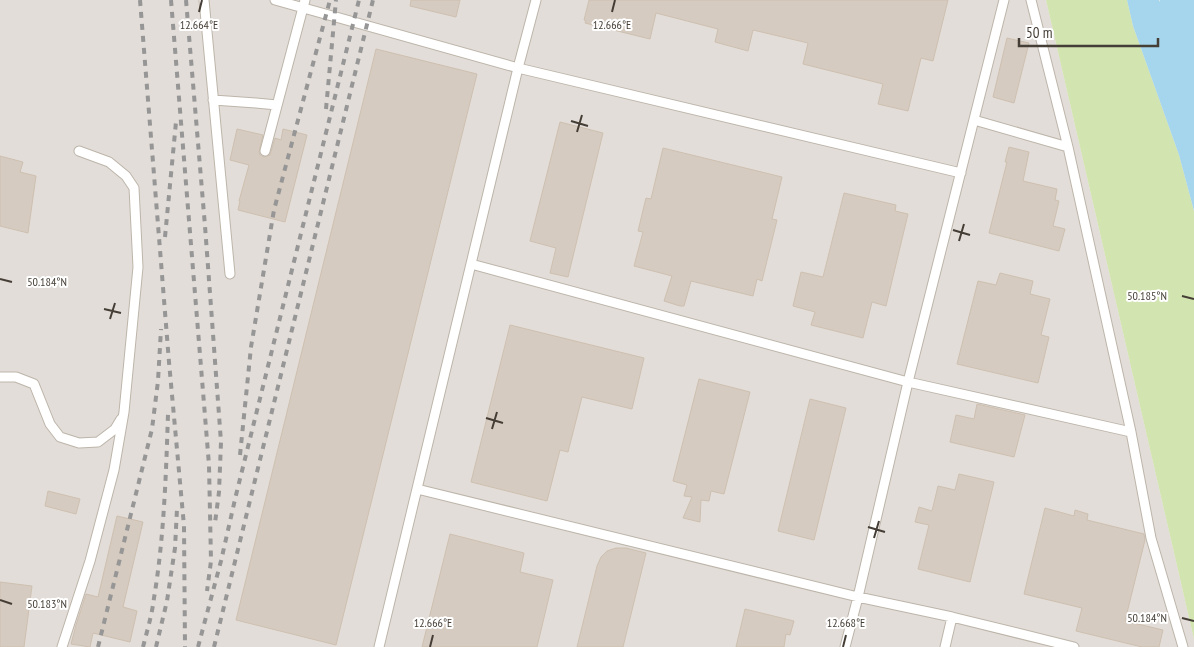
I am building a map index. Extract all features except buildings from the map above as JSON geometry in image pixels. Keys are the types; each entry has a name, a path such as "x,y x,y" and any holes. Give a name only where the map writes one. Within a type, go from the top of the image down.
{"lane":[{"path":"204,0 230,274"},
{"path":"275,0 304,4 518,68 961,173"},
{"path":"378,647 536,0"},
{"path":"845,647 908,382 1004,0"},
{"path":"1032,0 1068,147 1131,432 1151,538 1183,647"},
{"path":"265,151 304,4"},
{"path":"213,100 277,105"},
{"path":"974,120 1068,147"},
{"path":"62,647 90,561 114,470 124,412 138,267 134,188 126,176 109,162 79,151"},
{"path":"471,264 908,382 1131,432"},
{"path":"0,377 16,377 34,384 50,424 60,437 79,443 98,442 115,429 124,412"},
{"path":"417,489 858,598 952,617 1074,647"},
{"path":"945,647 952,617"}],"shaded area":[{"path":"0,0 1046,0 1194,639 1194,647 0,647"}],"green space":[{"path":"1046,0 1127,0 1133,26 1179,155 1194,211 1194,639"}],"water":[{"path":"1127,0 1159,0 1160,2 1160,0 1194,0 1194,211 1179,155 1133,26"}],"railway":[{"path":"140,0 184,526 185,647"},
{"path":"171,0 209,465 211,561 207,591"},
{"path":"186,0 221,442 219,492 215,523"},
{"path":"240,455 251,347 274,210 330,0"},
{"path":"326,109 336,0"},
{"path":"198,647 221,561 359,0"},
{"path":"214,647 373,0"},
{"path":"165,237 176,122"},
{"path":"98,647 152,429 158,381 161,329"},
{"path":"143,647 152,611 160,553 168,414"},
{"path":"156,647 167,601 175,548 177,509"}]}
